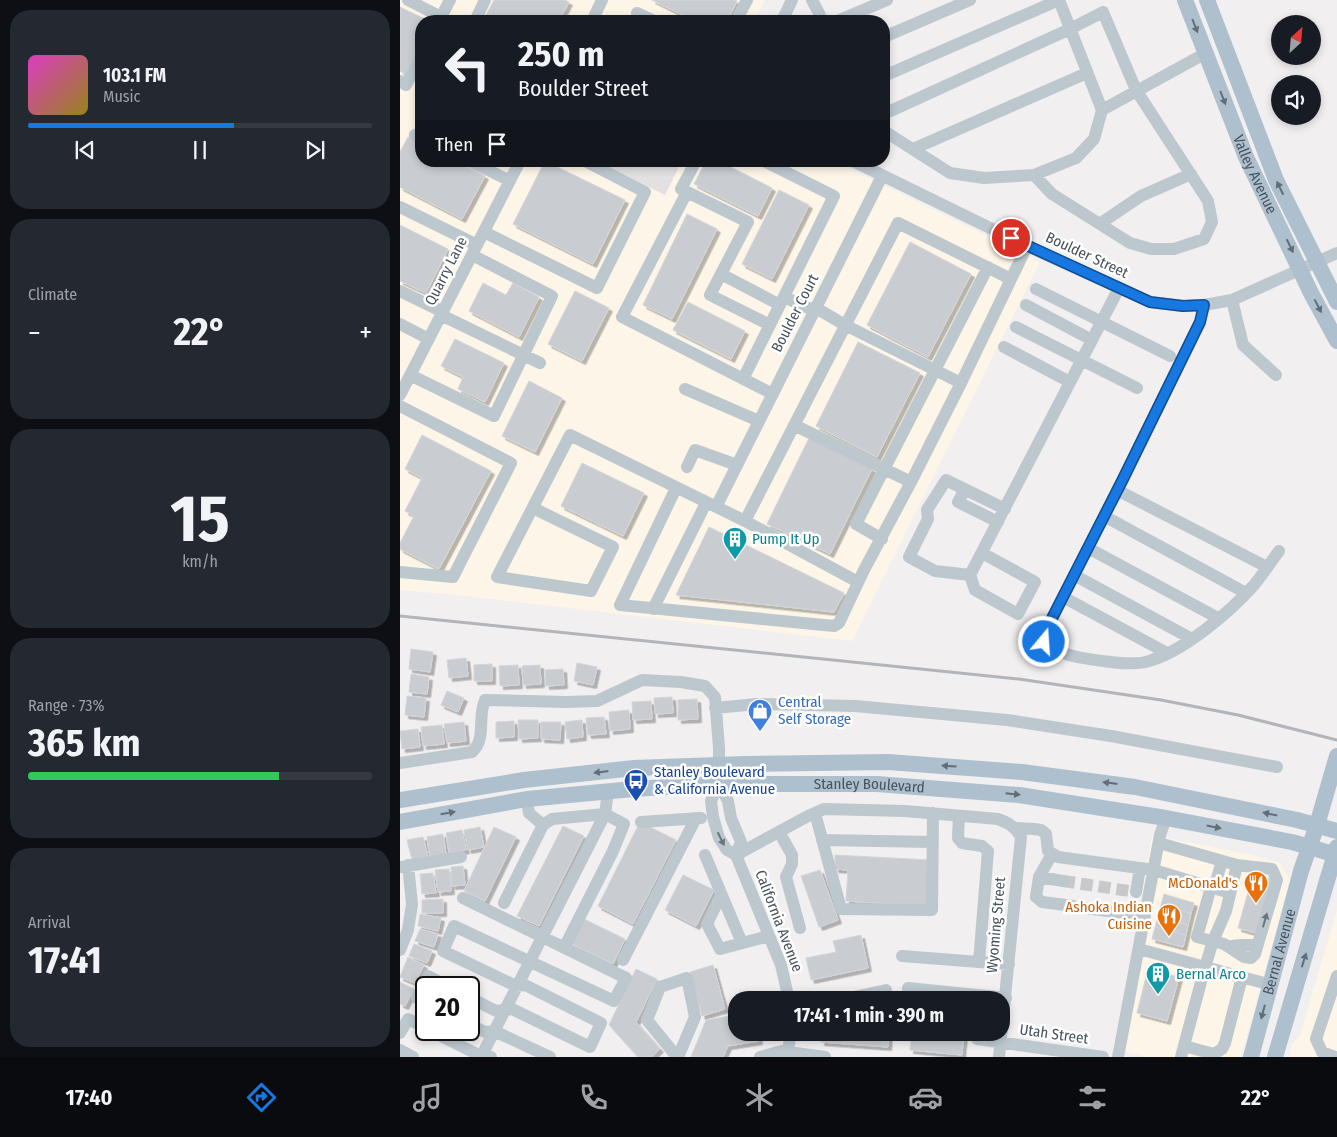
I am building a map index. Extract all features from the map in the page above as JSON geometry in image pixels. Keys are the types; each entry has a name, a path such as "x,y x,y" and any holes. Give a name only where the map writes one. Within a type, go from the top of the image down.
{"main road":[{"name":"Valley Avenue","path":"1185,0 1246,157 1300,270 1337,341"},
{"name":"Valley Avenue","path":"1207,0 1273,172 1337,302"},
{"path":"1206,53 1223,44"},
{"path":"1309,847 1337,756"},
{"name":"Stanley Boulevard","path":"400,800 524,780 634,768 719,764 888,762 1022,772 1135,786 1337,830"},
{"path":"524,780 527,799"},
{"name":"Stanley Boulevard","path":"400,822 527,799 608,792 719,784 877,784 1019,795 1166,818 1336,852"},
{"path":"400,807 422,801 436,794"},
{"name":"Bernal Avenue","path":"1251,1057 1309,847"},
{"name":"Bernal Avenue","path":"1275,1057 1336,852"}],"street":[{"path":"408,0 433,15"},
{"path":"442,15 450,0"},
{"path":"478,15 485,0"},
{"path":"595,15 601,0"},
{"path":"739,15 747,0"},
{"path":"785,15 792,0"},
{"path":"812,0 820,15"},
{"path":"851,15 887,0"},
{"path":"890,34 970,0"},
{"path":"890,73 1059,0 1102,110 1094,139 1076,158 1034,175 984,178 950,174 890,135"},
{"path":"890,111 1103,12 1136,90 1208,201 1212,222 1204,239 1174,250 1151,249 1130,243 1102,223 1052,194 1034,175"},
{"path":"637,13 641,15"},
{"path":"1102,110 1206,53"},
{"path":"400,81 406,85 415,68"},
{"path":"913,149 1088,73"},
{"path":"482,167 510,181"},
{"name":"Quarry Lane","path":"400,395 517,167"},
{"path":"484,232 598,288 645,192 597,167"},
{"path":"693,167 681,189 748,222 710,295 770,325"},
{"path":"743,378 834,196 776,167"},
{"name":"Boulder Street","path":"865,167 1027,246 1150,302 1183,306 1204,305 1232,300 1337,253"},
{"path":"1102,223 1141,196 1191,174"},
{"name":"Boulder Court","path":"653,609 711,505 737,465 882,176"},
{"path":"687,192 622,317 773,394"},
{"path":"400,206 552,296 494,416 410,375"},
{"path":"745,521 898,224 1011,279"},
{"path":"676,488 620,605 834,626 839,623 858,582 912,482 1027,246"},
{"path":"882,539 856,524 988,267"},
{"path":"721,274 782,301 816,310 961,383"},
{"path":"982,553 1036,582 1018,614 975,590 970,575 1119,288"},
{"path":"1036,289 1170,356"},
{"path":"400,291 540,363"},
{"path":"1232,300 1242,345 1276,375"},
{"path":"1204,305 1200,322 1043,636 1044,642 1050,647 1086,659 1136,664 1149,662 1192,639 1218,618 1246,593 1279,551"},
{"path":"1026,306 1092,340"},
{"path":"400,324 429,339"},
{"path":"1016,327 1137,388"},
{"path":"1004,347 1070,382"},
{"path":"685,389 759,421"},
{"path":"400,406 511,463 453,577 400,572"},
{"path":"794,425 912,482"},
{"path":"533,508 613,547 591,591 497,577 570,435 745,521 858,582"},
{"path":"687,467 695,450 737,465"},
{"path":"970,575 935,571 909,558 928,519 927,510 946,480 1005,509"},
{"path":"965,489 958,502 998,522"},
{"path":"1117,490 1267,567"},
{"path":"1104,516 1246,593"},
{"path":"1088,548 1218,618"},
{"path":"1074,575 1192,639"},
{"path":"1063,597 1167,653"},
{"path":"400,763 472,752 481,739 481,708 485,700 596,701 642,680 681,682 705,686 714,697 715,708 757,704 855,706 1007,720 1111,736 1277,767"},
{"name":"California Avenue","path":"715,708 719,784 711,801 713,817 719,838 726,850 736,855 781,965 786,991"},
{"name":"California Avenue","path":"719,784 728,800 731,818 741,842 736,855"},
{"path":"452,1041 484,1057 494,1031 516,986 605,814 608,792"},
{"path":"527,799 529,813 543,825"},
{"path":"736,855 824,810 846,809 933,814 998,819 1016,828 1034,828 1046,834 1048,851 1058,856 1154,870 1230,893"},
{"path":"815,813 841,909 932,910 933,814"},
{"path":"504,902 543,825 552,819 605,814 624,824 613,851 564,948"},
{"path":"959,816 958,838 962,843 982,846 988,851 979,962"},
{"path":"641,822 713,817"},
{"path":"623,960 696,818"},
{"path":"1118,1057 1159,843 1166,818"},
{"name":"Wyoming Street","path":"1007,991 1021,837 1016,828"},
{"path":"779,832 792,855 792,864 786,877 800,928"},
{"path":"822,840 933,842"},
{"path":"1159,843 1237,865 1272,869 1276,880 1255,954 1251,958 1244,957 1229,947 1197,937 1222,861"},
{"path":"1052,854 1039,877 1036,897 1042,902 1145,916"},
{"path":"705,855 742,943"},
{"path":"400,950 408,930 412,904 404,866 461,858"},
{"path":"1237,865 1226,911 1213,941 1205,967 1183,1052 1214,1054 1222,1050 1242,977"},
{"path":"1140,868 1132,892 1149,894"},
{"path":"1039,877 1063,881"},
{"path":"722,895 707,924 720,949 769,936"},
{"path":"463,898 626,978 614,1001 454,926 442,951 516,986 525,985 602,1023 590,1047 512,1009 496,1011 480,1003"},
{"path":"1139,949 1271,985"},
{"path":"902,956 1009,964"},
{"path":"1335,1057 1322,1052 1316,1039 1337,976"},
{"path":"686,978 695,1017 677,1057 647,1020 660,987 686,978"},
{"path":"908,991 908,988 930,991"},
{"path":"881,991 886,990"},
{"path":"400,1033 408,1019 415,1022"},
{"path":"480,1030 485,1032 494,1031 550,1057"},
{"name":"Utah Street","path":"987,1041 1103,1057"},
{"name":"Wyoming Street","path":"999,1057 1001,1041"},
{"path":"400,1050 414,1057"},
{"path":"760,1057 788,1053 825,1057"}],"shaded area":[{"path":"400,0 765,0 758,15 415,15 415,167 847,167 1040,262 852,641 400,590"},
{"path":"609,167 679,167 665,195"},
{"path":"1152,835 1256,856 1280,863 1290,879 1241,1057 1148,1057 1113,1048"},
{"path":"1337,910 1337,1057 1290,1057 1291,1045 1300,1035"}],"building":[{"path":"494,0 565,0 569,2 562,15 486,15"},
{"path":"652,0 737,1 730,15 683,15"},
{"path":"400,7 417,15 415,15 415,53 405,74 400,71"},
{"path":"408,137 415,140 415,167 468,167 485,176 462,219 400,187 400,152"},
{"path":"542,167 557,167 625,200 593,264 513,224"},
{"path":"703,167 731,167 772,188 758,216 694,184"},
{"path":"779,190 809,205 772,279 742,264"},
{"path":"687,214 717,229 672,319 643,305"},
{"path":"400,225 448,249 426,293 400,281"},
{"path":"910,242 971,274 928,357 867,325"},
{"path":"483,283 506,295 513,283 539,297 519,337 469,311"},
{"path":"575,291 609,308 582,361 548,344"},
{"path":"688,302 745,331 731,359 673,330"},
{"path":"455,339 504,363 485,402 458,389 463,377 441,366"},
{"path":"858,342 920,373 877,457 816,426"},
{"path":"529,381 562,398 535,452 502,436"},
{"path":"422,435 491,471 439,569 400,549 400,543 414,516 405,511 422,478 405,469"},
{"path":"809,438 872,469 830,554 767,524"},
{"path":"582,463 644,493 623,536 561,506"},
{"name":"Pump It Up","path":"709,527 844,593 834,612 676,595"},
{"path":"411,649 433,652 430,672 409,669"},
{"path":"466,658 468,676 449,678 447,660"},
{"path":"577,663 597,667 593,685 574,681"},
{"path":"492,664 492,681 474,681 474,665"},
{"path":"518,665 519,685 500,686 499,666"},
{"path":"540,665 541,684 523,685 522,666"},
{"path":"563,669 564,685 546,686 545,670"},
{"path":"411,674 429,677 427,694 409,692"},
{"path":"447,691 464,698 458,712 441,705"},
{"path":"407,696 426,698 424,717 405,715"},
{"path":"672,697 673,713 655,714 654,698"},
{"path":"697,699 698,719 678,720 678,700"},
{"path":"651,701 652,719 633,720 632,702"},
{"path":"629,710 630,729 610,731 609,712"},
{"path":"604,717 606,734 588,735 586,718"},
{"path":"518,720 538,720 538,738 519,739"},
{"path":"582,720 583,737 567,739 565,722"},
{"path":"514,721 514,737 496,738 496,722"},
{"path":"464,722 466,741 447,743 444,724"},
{"path":"541,722 561,722 560,740 541,739"},
{"path":"442,725 444,744 423,746 421,727"},
{"path":"418,729 420,747 402,749 400,731"},
{"path":"640,822 676,840 633,924 598,906"},
{"path":"563,826 584,836 539,926 517,916"},
{"path":"480,827 484,847 468,850 464,830"},
{"path":"494,827 516,837 485,901 464,891"},
{"path":"462,830 466,850 449,853 446,833"},
{"path":"443,834 446,854 430,857 427,837"},
{"path":"423,837 428,857 412,860 407,840"},
{"path":"835,855 930,860 928,906 846,901 848,870 835,869"},
{"path":"463,866 465,885 452,886 451,867"},
{"path":"449,869 451,891 438,892 435,870"},
{"path":"820,870 838,920 819,927 801,876"},
{"path":"433,873 436,893 422,894 420,874"},
{"name":"McDonald's","path":"1253,874 1274,880 1259,934 1238,928"},
{"path":"683,875 714,890 696,926 665,910"},
{"path":"1164,894 1194,903 1191,913 1161,905"},
{"path":"443,899 443,913 422,913 422,900"},
{"path":"1161,905 1191,913 1188,925 1158,917"},
{"path":"420,914 441,918 438,931 418,926"},
{"path":"1158,917 1188,925 1186,935 1155,927"},
{"path":"584,919 625,939 613,964 572,944"},
{"name":"Ashoka Indian Cuisine","path":"1155,927 1186,935 1183,947 1152,939"},
{"path":"420,929 438,934 434,947 415,941"},
{"path":"861,935 868,968 811,980 806,958 836,952 833,941"},
{"path":"414,944 432,951 427,963 409,956"},
{"path":"408,957 424,965 418,976 415,976 415,983 400,977"},
{"path":"713,965 725,1009 702,1016 690,972"},
{"path":"636,969 657,979 636,1022 660,1049 651,1057 638,1057 609,1025"},
{"name":"Bernal Arco","path":"1148,969 1179,977 1167,1021 1137,1013"},
{"path":"400,982 414,989 405,1006 400,1004"},
{"path":"728,1016 728,1041 759,1041 728,1046 723,1057 691,1057 706,1020"},
{"path":"821,1041 888,1041 888,1047"},
{"path":"911,1041 963,1041 962,1055 910,1050"}],"tunnel":[{"path":"1063,881 1129,891"}],"railway":[{"path":"400,616 1019,679 1161,700 1238,715 1337,740"}],"place":[{"name":"Pump It Up","path":"735,560"},
{"name":"Central Self Storage","path":"760,732"},
{"name":"Stanley Boulevard & California Avenue","path":"636,802"},
{"name":"McDonald's","path":"1256,904"},
{"name":"Ashoka Indian Cuisine","path":"1169,937"},
{"name":"Bernal Arco","path":"1158,995"}],"route":[{"path":"1011,238 1150,302 1183,306 1204,305 1200,322 1043,636 1044,642"}]}
